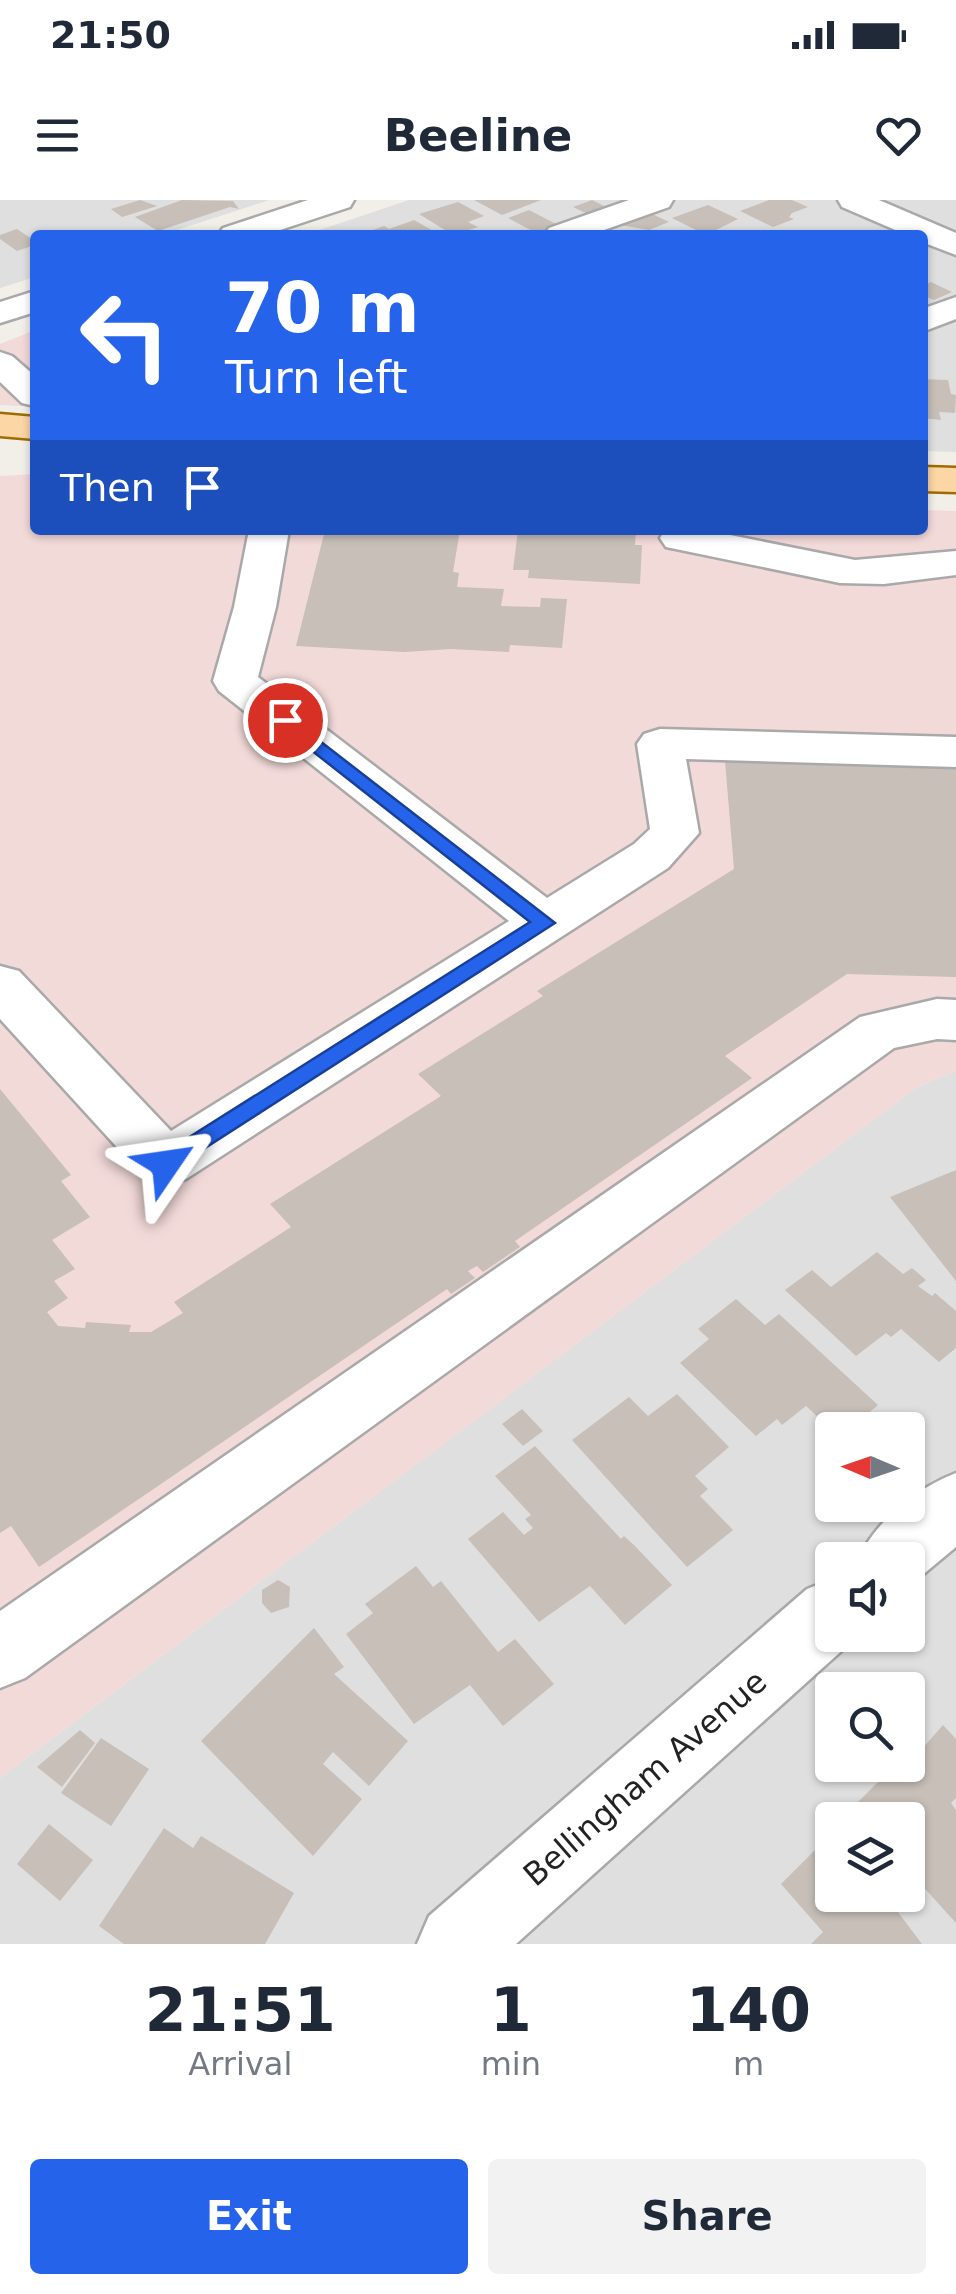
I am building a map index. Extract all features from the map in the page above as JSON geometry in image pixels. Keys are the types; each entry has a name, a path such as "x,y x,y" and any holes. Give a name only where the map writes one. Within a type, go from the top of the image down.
{"main road":[{"path":"0,425 30,428"},
{"path":"0,461 30,460"},
{"path":"928,479 956,480"}],"street":[{"path":"574,230 658,200"},
{"path":"248,230 325,202"},
{"path":"852,214 888,215 921,230"},
{"path":"928,233 956,246"},
{"path":"0,312 30,303"},
{"path":"928,319 956,307"},
{"path":"0,363 30,391"},
{"path":"268,535 255,607 235,681 545,923"},
{"path":"857,535 860,572"},
{"path":"680,538 726,544 839,571 956,563"},
{"path":"0,985 166,1164 651,856 675,832 660,744 956,752"},
{"path":"0,1653 879,1031 956,1020"},
{"path":"913,1542 956,1504"},
{"name":"Bellingham Avenue","path":"457,1944 815,1628"}],"shaded area":[{"path":"0,200 269,200 177,230 30,230 30,279 0,288"},
{"path":"409,200 956,200 956,452 928,451 928,230 320,230"},
{"path":"30,332 30,407 0,405 0,344"},
{"path":"30,474 30,535 928,535 928,510 956,511 956,1071 917,1087 0,1778 0,476"},
{"path":"956,1071 956,1944 0,1944 0,1778 917,1087"}],"building":[{"path":"140,200 157,206 122,217 111,209"},
{"path":"182,200 233,201 239,209 230,207 161,230 135,217"},
{"path":"474,200 541,200 502,215"},
{"path":"592,200 608,208 590,215 573,207"},
{"path":"769,200 792,200 808,207 792,213 789,217 794,219 773,227 740,211"},
{"path":"458,202 484,216 468,222 478,227 445,230 419,214"},
{"path":"708,205 738,219 716,230 696,230 672,218"},
{"path":"529,210 560,226 530,230 508,218"},
{"path":"650,213 669,222 649,230 620,225"},
{"path":"414,220 432,230 373,230 384,226 389,229"},
{"path":"17,229 30,238 30,247 17,251 0,235"},
{"path":"928,283 952,292 934,300 928,298"},
{"path":"928,379 948,380 951,394 956,395 955,413 939,412 941,420 928,419"},
{"path":"324,535 459,535 453,572 459,573 457,587 504,589 501,606 540,607 541,598 567,599 562,648 510,645 509,652 404,652 296,646"},
{"path":"517,535 636,535 635,545 642,545 640,584 528,578 529,570 513,570"},
{"path":"725,761 956,766 956,977 847,974 725,1056 752,1078 515,1241 520,1247 483,1272 477,1266 468,1271 475,1278 451,1294 447,1289 39,1567 11,1526 0,1533 0,1089 71,1175 61,1181 90,1217 52,1240 75,1269 54,1281 68,1298 47,1312 58,1326 85,1328 86,1322 131,1325 129,1332 151,1332 183,1313 174,1302 291,1227 270,1204 441,1096 418,1074 543,996 537,991 734,869"},
{"path":"956,1170 956,1281 890,1197"},
{"path":"877,1252 903,1274 912,1268 926,1280 918,1286 932,1296 935,1293 956,1311 956,1348 939,1362 901,1329 891,1337 886,1333 856,1356 785,1290 812,1270 831,1287"},
{"path":"736,1299 765,1325 779,1314 878,1405 870,1412 815,1414 806,1406 782,1425 777,1419 756,1436 680,1363 709,1339 698,1329"},
{"path":"677,1394 729,1447 695,1476 708,1489 700,1496 733,1530 687,1567 572,1440 629,1397 648,1416"},
{"path":"522,1409 543,1431 523,1446 502,1424"},
{"path":"535,1446 621,1539 624,1536 634,1545 672,1585 625,1625 590,1586 539,1622 468,1539 503,1512 524,1535 533,1528 525,1519 531,1515 495,1476"},
{"path":"416,1566 433,1587 441,1581 498,1652 515,1639 554,1684 503,1726 470,1685 414,1724 346,1634 373,1613 365,1604"},
{"path":"278,1580 290,1587 289,1607 271,1613 262,1603 262,1590"},
{"path":"314,1628 344,1667 334,1674 408,1741 369,1786 333,1752 323,1764 362,1799 313,1856 201,1741"},
{"path":"943,1725 956,1739 956,1798 951,1803 956,1810 956,1923 925,1889 925,1802 858,1802 878,1782 925,1782 925,1746"},
{"path":"80,1730 95,1743 62,1787 37,1767"},
{"path":"101,1738 149,1769 111,1826 61,1793"},
{"path":"49,1824 93,1860 60,1901 17,1864"},
{"path":"164,1828 193,1848 201,1836 294,1893 265,1944 124,1944 99,1926"},
{"path":"815,1850 815,1912 898,1912 922,1944 811,1944 823,1932 781,1884"}],"route":[{"path":"166,1164 545,923 285,720"}]}
